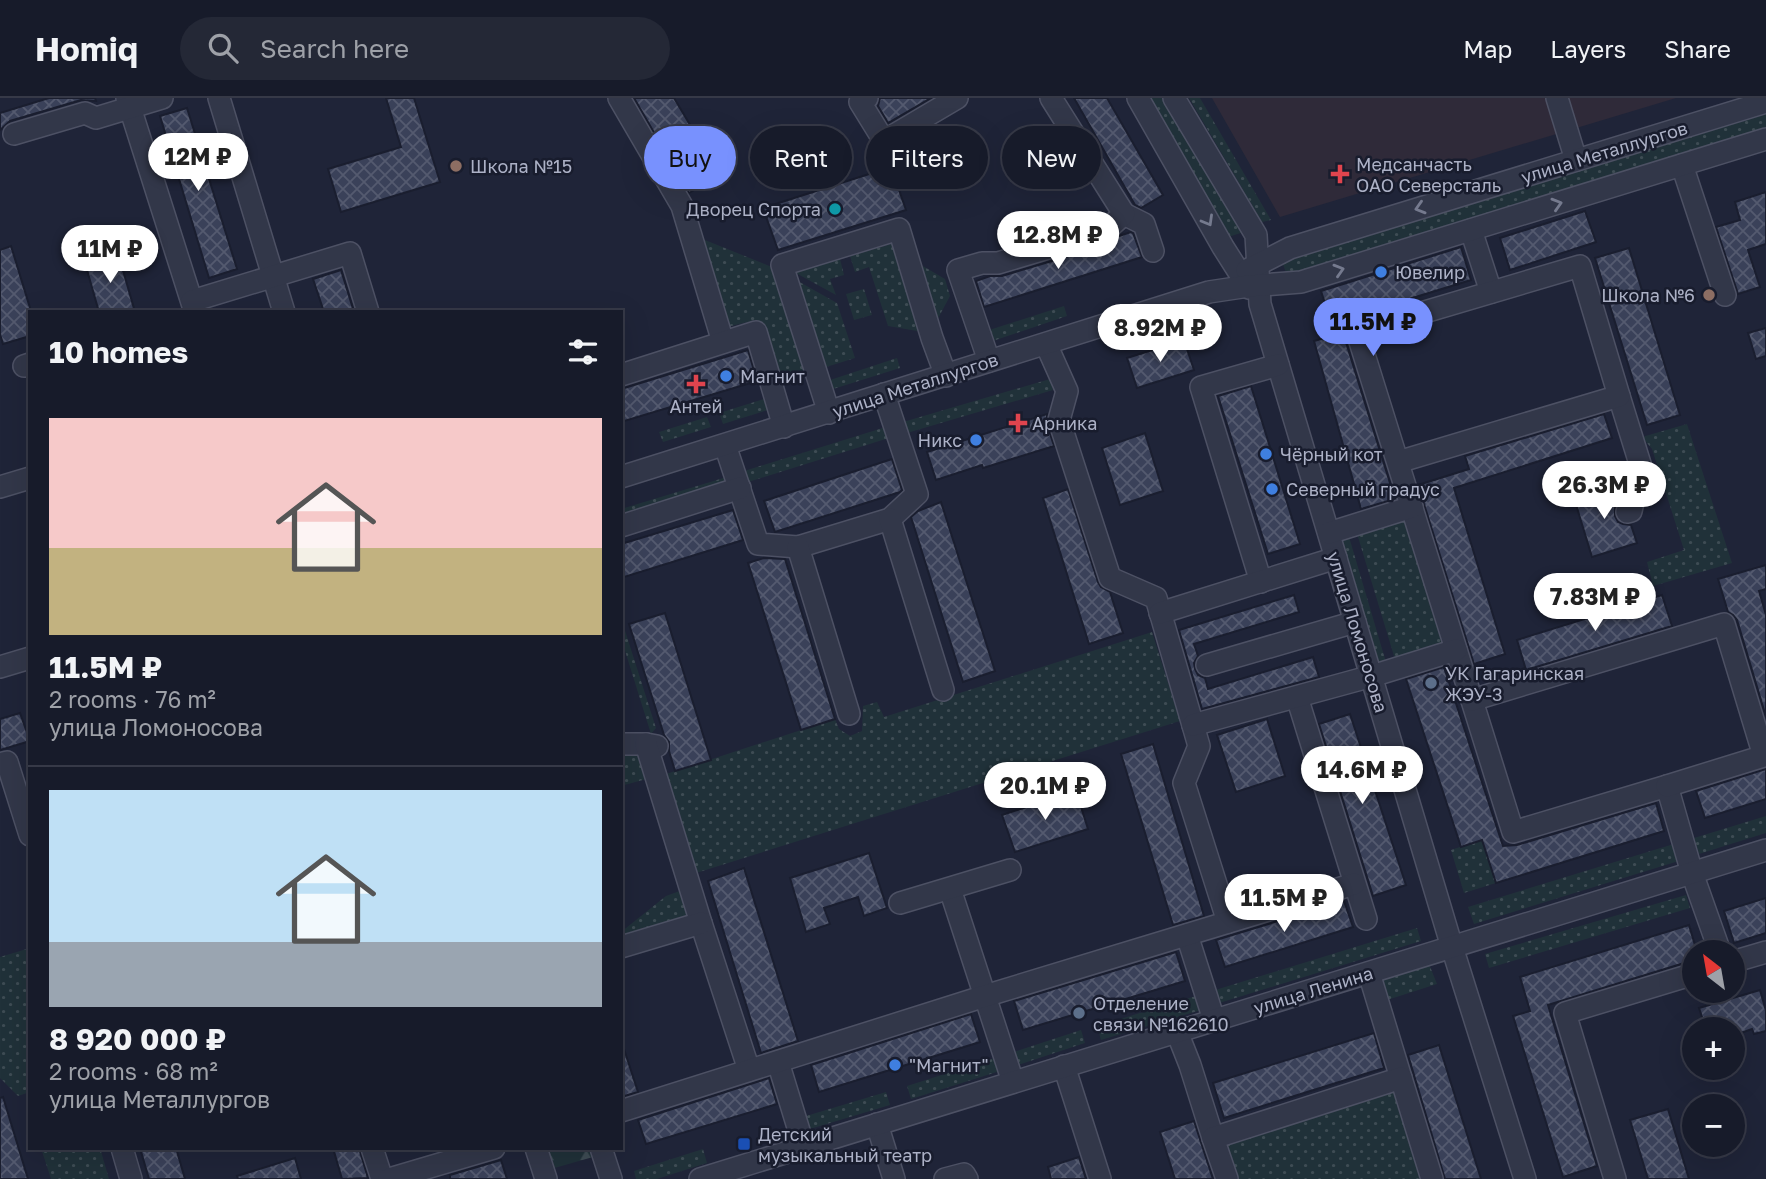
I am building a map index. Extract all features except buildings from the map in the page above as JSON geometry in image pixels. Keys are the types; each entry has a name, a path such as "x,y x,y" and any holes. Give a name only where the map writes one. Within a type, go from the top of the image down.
{"street":[{"path":"14,134 85,113 96,118 129,103 162,98"},
{"path":"219,98 283,310"},
{"path":"619,98 682,206 723,342"},
{"path":"867,98 860,102 884,141 957,98"},
{"path":"1051,98 1124,214 1144,224 1153,251"},
{"name":"улица Ломоносова","path":"1138,98 1223,247 1254,283"},
{"name":"улица Ломоносова","path":"1174,98 1256,235 1254,283 1452,947 1525,1179"},
{"path":"1557,98 1576,160"},
{"name":"улица Металлургов","path":"1254,283 1290,248 1766,102"},
{"path":"129,103 193,306 273,276 349,253 367,310"},
{"name":"улица Металлургов","path":"623,476 1209,292 1254,283 1301,282 1766,139"},
{"path":"1682,165 1725,296"},
{"path":"989,362 958,270 982,263 998,263 1105,231 1124,214"},
{"path":"829,413 782,265 899,229 946,376"},
{"path":"1471,230 1491,292"},
{"path":"1472,700 1724,624 1764,756 1513,832 1357,332 1580,266 1641,467 1631,510 1627,512"},
{"path":"623,374 756,332 784,427"},
{"path":"1046,344 1067,391 1059,420 1110,578 1156,598 1199,746 1184,783 1227,922"},
{"path":"1261,582 1201,387 1278,365"},
{"path":"724,444 758,544 798,547 890,519 917,494 884,394"},
{"path":"1398,462 1619,396"},
{"path":"0,487 28,479"},
{"path":"623,525 740,488"},
{"path":"1329,533 1412,507"},
{"path":"890,519 943,690"},
{"path":"798,547 849,714"},
{"path":"1160,613 1336,558"},
{"path":"1208,665 1355,622"},
{"path":"1193,725 1372,677 1456,650"},
{"path":"0,667 28,659"},
{"path":"1297,697 1366,919"},
{"path":"623,744 652,745 701,923 749,1070"},
{"path":"0,764 7,762 28,829"},
{"path":"1667,786 1692,873 1716,940"},
{"name":"улица Ленина","path":"700,1179 766,1169 804,1147 1766,850"},
{"path":"900,903 1010,870"},
{"path":"623,1110 985,996 1354,884"},
{"path":"950,889 1013,1082"},
{"path":"623,946 701,923"},
{"path":"1187,935 1214,1020"},
{"path":"1745,958 1766,952"},
{"path":"1369,972 1432,1179"},
{"path":"1615,1179 1565,1013 1682,978"},
{"path":"1177,1032 1227,1179"},
{"path":"778,1062 804,1147"},
{"path":"1064,1066 1100,1179"},
{"path":"1213,1138 1401,1078"},
{"path":"877,1124 894,1179"},
{"path":"123,1150 131,1179"},
{"path":"373,1150 382,1179"},
{"path":"389,1179 485,1150"},
{"path":"537,1150 547,1179"},
{"path":"602,1150 611,1179"},
{"path":"945,1179 964,1174 967,1179"}],"shaded area":[{"name":"Медсанчасть ОАО Северсталь","path":"1212,98 1676,98 1280,217"}],"green space":[{"path":"1148,98 1166,98 1244,232 1228,237"},
{"path":"1189,98 1200,98 1271,220 1262,222"},
{"path":"1766,114 1766,128 1287,275 1282,262"},
{"path":"700,238 777,269 809,371 776,381 756,320 727,327"},
{"path":"895,243 923,332 888,326 869,267 855,272 850,256"},
{"path":"840,259 844,275 830,279 836,295 794,272"},
{"path":"916,262 945,279 950,296 935,324"},
{"path":"796,280 837,303 855,358 823,368"},
{"path":"864,289 872,315 854,320 846,294"},
{"path":"1064,306 1067,316 987,343 983,332"},
{"path":"897,358 900,368 830,390 827,381"},
{"path":"1050,379 1053,390 907,433 903,422"},
{"path":"764,399 768,410 723,424 719,413"},
{"path":"707,417 711,427 663,442 659,432"},
{"path":"1687,424 1732,563 1653,586 1647,562 1684,550 1652,449 1642,437"},
{"path":"889,426 892,437 745,483 741,472"},
{"path":"730,476 734,487 623,520 623,508"},
{"path":"1410,509 1454,648 1397,666 1355,527"},
{"path":"1347,530 1388,669 1376,672 1334,534"},
{"path":"623,624 656,728 651,734 623,644"},
{"path":"1152,632 1180,721 693,874 663,775 835,719 839,729 850,736 862,731 863,706 877,702 884,717"},
{"path":"641,749 650,778 623,785 623,750"},
{"path":"1766,816 1766,833 1699,854 1694,838"},
{"path":"1499,834 1503,846 1486,852 1496,883 1464,893 1451,850"},
{"path":"1677,843 1682,860 1474,924 1468,907"},
{"path":"685,889 691,914 623,934 623,930 666,896"},
{"path":"1686,895 1690,908 1489,968 1485,954"},
{"path":"1417,928 1421,941 1216,1004 1212,991"},
{"path":"28,949 28,1093 18,1096 0,1078 0,957"},
{"path":"1429,964 1437,984 1384,1001 1377,980"},
{"path":"1196,996 1201,1010 1101,1040 1097,1026"},
{"path":"1081,1030 1085,1043 1018,1065 1014,1052"},
{"path":"995,1058 1000,1071 911,1099 907,1086"},
{"path":"1399,1082 1429,1179 1230,1179 1217,1140"},
{"path":"886,1092 890,1105 810,1129 806,1116"},
{"path":"703,1149 707,1163 657,1179 636,1179 634,1171"},
{"path":"42,1150 101,1150 109,1179 51,1179"},
{"path":"546,1150 591,1150 593,1157 551,1169"}],"place":[{"name":"Школа №15","path":"456,166"},
{"name":"Медсанчасть ОАО Северсталь","path":"1340,174"},
{"name":"Дворец Спорта","path":"835,209"},
{"name":"Ювелир","path":"1381,272"},
{"name":"Школа №6","path":"1709,295"},
{"name":"Магнит","path":"726,376"},
{"name":"Антей","path":"696,384"},
{"name":"Арника","path":"1018,423"},
{"name":"Никс","path":"976,440"},
{"name":"Чёрный кот","path":"1266,454"},
{"name":"Северный градус","path":"1272,489"},
{"name":"УК Гагаринская ЖЭУ-3","path":"1431,683"},
{"name":"Отделение связи №162610","path":"1079,1013"},
{"name":"\"Магнит\"","path":"895,1065"},
{"name":"Детский музыкальный театр","path":"744,1144"}]}
